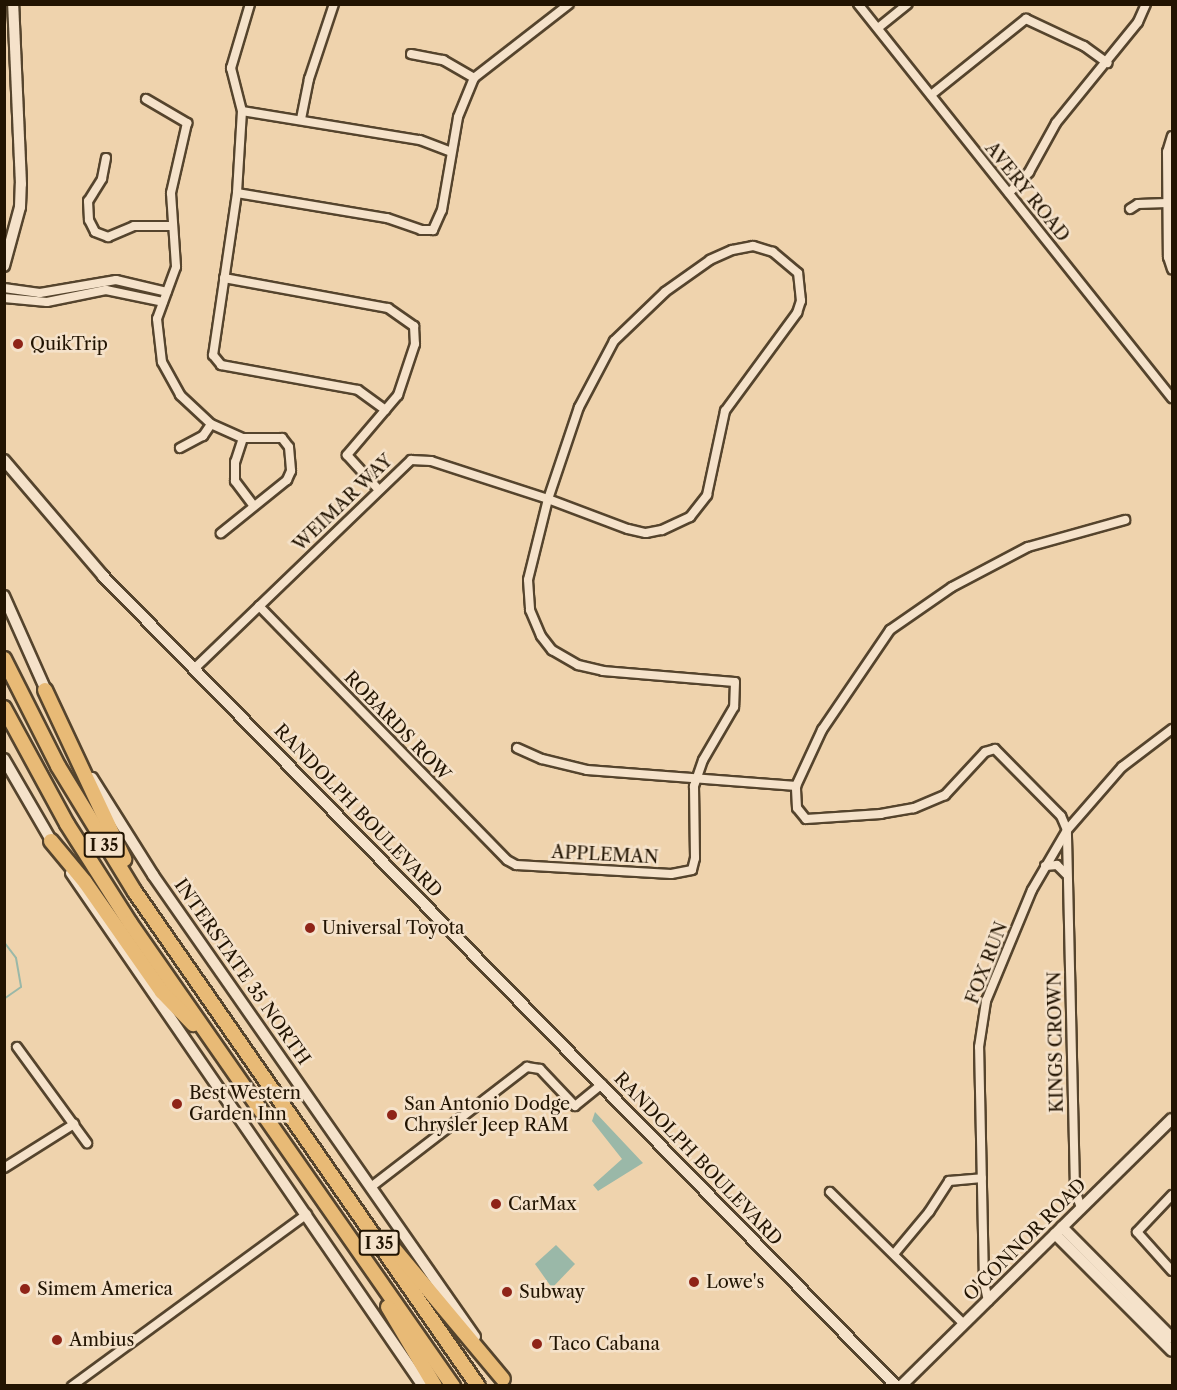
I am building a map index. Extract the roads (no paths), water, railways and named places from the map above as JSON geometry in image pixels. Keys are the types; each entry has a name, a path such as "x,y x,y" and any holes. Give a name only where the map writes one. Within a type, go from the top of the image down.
{"highway":[{"name":"I 35","path":"4,659 42,737 98,835 478,1386"},
{"path":"45,690 118,849 224,1018"},
{"name":"I 35","path":"4,708 97,872 453,1386"},
{"path":"51,841 85,882 162,992 231,1066"},
{"path":"282,1100 413,1274 503,1379"},
{"path":"290,1150 435,1386"}],"main road":[{"path":"4,266 20,207 21,184 12,4"},
{"name":"RANDOLPH BOULEVARD","path":"4,460 103,576 896,1386"},
{"path":"4,472 16,475"},
{"name":"INTERSTATE 35 NORTH","path":"4,596 45,690 94,782 153,875 503,1379"},
{"path":"4,759 51,841 173,1025 307,1214 423,1386"},
{"name":"O'CONNOR ROAD","path":"901,1386 1173,1119"},
{"path":"1058,1230 1173,1338"},
{"path":"1058,1230 1173,1351"}],"street":[{"path":"250,4 231,68 242,111 237,193 213,355 216,362 358,390 386,410"},
{"path":"302,119 309,79 334,4"},
{"path":"237,193 394,219 421,230 433,230 440,221 458,117 474,78 569,4"},
{"name":"AVERY ROAD","path":"858,4 1173,398"},
{"path":"878,28 908,4"},
{"path":"1009,193 1029,172 1056,123 1138,22 1146,4"},
{"path":"931,96 1026,19 1084,46 1107,63"},
{"path":"411,54 443,60 474,78"},
{"path":"146,99 187,123 173,177 172,226 176,267 156,328 162,362 180,395 211,424 243,438 287,441 291,471 286,480 221,533"},
{"path":"242,111 420,140 452,152"},
{"path":"1173,136 1167,152 1168,257 1173,269"},
{"path":"106,158 102,178 88,201 89,220 95,232 108,237 134,226 172,226"},
{"path":"1130,209 1138,204 1167,203"},
{"path":"548,499 645,532 672,526 700,506 711,483 715,444 725,411 759,360 792,322 801,301 798,273 784,258 766,249 740,248 710,260 665,292 614,341 579,407 548,499 528,590 537,629 552,650 578,664 603,671 735,682 734,707 696,777"},
{"path":"224,279 362,302 388,308 408,319 416,335 415,344 398,395 347,455 377,488"},
{"path":"4,288 40,293 116,280 167,292"},
{"path":"4,298 47,302 106,290 163,302"},
{"path":"180,448 202,436 211,424"},
{"path":"243,438 235,462 235,481 254,506"},
{"name":"WEIMAR WAY","path":"195,668 404,463 417,459 548,499"},
{"path":"1067,830 1061,816 995,749 986,752 945,795 914,808 880,814 806,819 797,808 796,786 822,730 890,630 952,587 1028,547 1125,520"},
{"name":"ROBARDS ROW","path":"259,606 507,860 516,865"},
{"name":"FOX RUN","path":"988,1301 982,1178 982,1015 1045,866 1067,830 1122,767 1173,729"},
{"path":"517,748 542,759 587,770 796,786"},
{"name":"APPLEMAN","path":"516,865 671,874 692,870 696,777"},
{"name":"KINGS CROWN","path":"1067,830 1075,1189 1081,1208"},
{"path":"1045,866 1061,867 1067,875"},
{"path":"17,1047 87,1143"},
{"path":"371,1187 527,1067 540,1069 575,1106 602,1084"},
{"path":"5,1166 74,1124"},
{"path":"894,1254 949,1181 982,1178"},
{"path":"830,1192 964,1324"},
{"path":"1173,1195 1139,1228 1139,1236 1173,1271"},
{"path":"72,1386 307,1214"}],"waterway":[{"path":"4,942 16,958 21,987 4,999"}],"place":[{"name":"QuikTrip","path":"18,344"},
{"name":"Universal Toyota","path":"310,928"},
{"name":"Best Western Garden Inn","path":"177,1104"},
{"name":"San Antonio Dodge Chrysler Jeep RAM","path":"392,1115"},
{"name":"CarMax","path":"496,1204"},
{"name":"Lowe's","path":"694,1282"},
{"name":"Simem America","path":"25,1289"},
{"name":"Subway","path":"507,1292"},
{"name":"Ambius","path":"57,1340"},
{"name":"Taco Cabana","path":"537,1344"}]}
